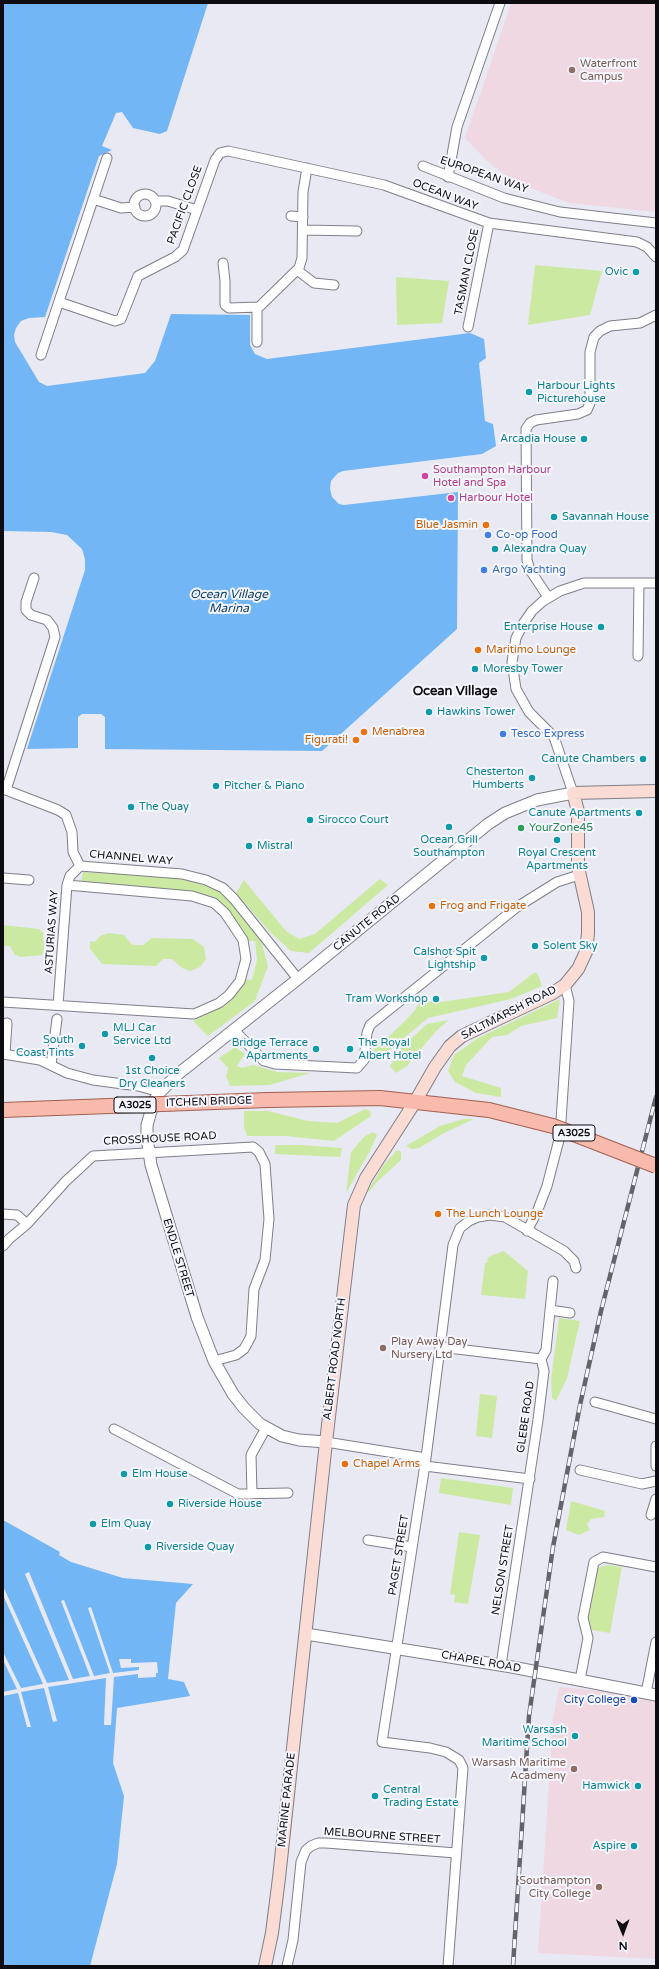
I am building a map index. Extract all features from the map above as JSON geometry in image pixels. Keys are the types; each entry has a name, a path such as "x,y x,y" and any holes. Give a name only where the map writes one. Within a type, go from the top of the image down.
{"main road":[{"name":"CANUTE ROAD","path":"573,793 656,791"},
{"name":"SALTMARSH ROAD","path":"415,1102 442,1056 462,1036 534,1002 564,985 578,969 586,952 588,912 579,875 578,811 573,793"},
{"name":"ITCHEN BRIDGE","path":"3,1110 362,1098 415,1102"},
{"name":"A3025","path":"415,1102 489,1110 553,1126 656,1166"},
{"name":"ALBERT ROAD NORTH","path":"306,1634 326,1442 354,1205 366,1178 415,1102"},
{"name":"MARINE PARADE","path":"265,1966 272,1933 279,1878 306,1634"}],"street":[{"path":"448,177 458,127 500,3"},
{"name":"OCEAN WAY","path":"223,152 231,152 307,168 384,186 489,223 637,242 647,246 656,257"},
{"name":"PACIFIC CLOSE","path":"59,302 115,321 121,320 137,277 180,253 185,246 215,160 223,152"},
{"path":"41,355 107,158"},
{"name":"EUROPEAN WAY","path":"423,166 504,198 560,212 656,223"},
{"path":"257,342 257,308 297,270 302,262 303,192 307,168"},
{"path":"143,194 152,196 156,201 154,211 148,215 138,213 135,207 136,198 143,194"},
{"path":"93,199 121,208 135,207"},
{"path":"156,201 168,201 197,210"},
{"path":"291,216 303,217"},
{"name":"TASMAN CLOSE","path":"468,327 489,223"},
{"path":"303,230 357,231"},
{"path":"223,263 226,306 257,308"},
{"path":"297,270 314,283 334,285"},
{"path":"548,597 530,570 527,560 526,429 530,423 536,420 578,414 587,410 590,403 590,352 594,337 600,331 610,326 640,324 656,315"},
{"name":"CHANNEL WAY","path":"34,578 26,602 26,610 31,615 47,620 53,628 56,637 6,790 58,810 66,815 72,832 73,852 80,866 182,874 206,880 222,888 234,899 298,979"},
{"path":"573,793 554,737 527,709 516,689 513,676 513,654 520,630 532,611 548,597 564,589 584,583 656,583"},
{"path":"638,656 639,583"},
{"name":"CANUTE ROAD","path":"148,1152 148,1119 154,1101 160,1092 178,1074 298,979 488,824 505,813 537,800 573,793"},
{"name":"ASTURIAS WAY","path":"58,1005 67,885 70,876 80,866"},
{"path":"234,1030 264,1061 275,1064 357,1068 364,1060 367,1033 370,1025 517,906 557,882 579,875"},
{"path":"3,878 29,880"},
{"path":"3,1002 194,1014 219,1003 229,995 240,981 246,959 243,940 225,913 214,903 201,897 67,885"},
{"path":"564,985 569,1001 560,1136 547,1186 537,1212 527,1231 564,1251 574,1261 576,1268"},
{"path":"51,1065 57,1019"},
{"path":"7,1023 4,1054 40,1060 67,1073 93,1080 138,1086 160,1092"},
{"name":"CROSSHOUSE ROAD","path":"3,1246 27,1224 90,1157 100,1154 253,1147 259,1152 265,1164 270,1219 265,1260 254,1289 251,1336 248,1342 244,1349 236,1355 214,1361"},
{"name":"ENDLE STREET","path":"148,1152 153,1174 197,1317 214,1361 227,1385 244,1408 266,1428 274,1433 295,1439 326,1442"},
{"path":"3,1214 16,1215 27,1224"},
{"name":"PAGET STREET","path":"459,1760 446,1752 430,1748 382,1742 426,1462 453,1245 460,1228 469,1221 478,1217 490,1215 505,1217 527,1231"},
{"path":"440,1347 541,1359 546,1350 553,1281"},
{"path":"550,1310 570,1313"},
{"name":"GLEBE ROAD","path":"530,1479 544,1370 541,1359"},
{"path":"595,1402 656,1419"},
{"path":"252,1494 252,1454 266,1428"},
{"path":"114,1429 238,1494 288,1493"},
{"path":"326,1442 426,1462 530,1479"},
{"path":"656,1446 656,1466"},
{"path":"580,1470 642,1484 656,1481"},
{"name":"NELSON STREET","path":"501,1665 530,1479"},
{"path":"651,1515 656,1499"},
{"path":"368,1540 412,1547"},
{"path":"580,1680 588,1638 583,1618 594,1562 603,1557 656,1567"},
{"name":"CHAPEL ROAD","path":"306,1634 501,1665 651,1694"},
{"path":"651,1694 656,1642"},
{"name":"MELBOURNE STREET","path":"448,1966 456,1853 464,1776 463,1768 459,1760"},
{"name":"MELBOURNE STREET","path":"287,1966 293,1940 301,1862 306,1850 311,1846 318,1843 326,1843 456,1853"}],"shaded area":[{"name":"Waterfront Campus","path":"511,3 656,3 656,212 569,203 512,181 486,160 465,138"},
{"name":"Southampton City College","path":"559,1687 602,1691 656,1702 656,1959 538,1953 553,1719"}],"green space":[{"path":"535,265 602,271 590,315 528,325"},
{"path":"396,277 449,281 442,323 397,325"},
{"path":"83,872 186,878 226,894 259,933 268,966 255,1001 208,1036 193,1021 224,1006 244,979 252,980 257,960 255,941 247,941 210,898 81,884"},
{"path":"380,879 388,885 309,953 291,951 269,931 236,893 244,880 286,931 299,939 315,934"},
{"path":"3,925 39,929 43,933 44,949 42,955 21,957 15,955 10,946 3,946"},
{"path":"109,933 124,935 131,944 135,945 143,945 152,938 193,939 204,947 206,959 200,967 190,971 182,968 172,959 163,959 156,966 102,964 90,949 90,941 95,942 100,936"},
{"path":"535,972 539,977 542,986 511,999 428,1018 380,1058 372,1053 377,1043 388,1037 405,1021 415,1010 420,1001 441,1002 509,992"},
{"path":"560,999 557,1018 521,1026 507,1035 492,1037 466,1065 462,1076 501,1088 501,1097 476,1093 455,1082 448,1071 454,1055 478,1038"},
{"path":"449,1020 436,1031 407,1066 396,1073 390,1066 401,1048 427,1024"},
{"path":"235,1047 245,1054 237,1066 242,1068 253,1065 278,1072 310,1073 269,1085 230,1086 226,1076 228,1068 219,1058"},
{"path":"365,1109 370,1111 371,1116 334,1141 286,1136 247,1136 244,1127 244,1111 268,1111 308,1121 337,1123"},
{"path":"464,1119 474,1119 444,1133 419,1148 412,1149 406,1146 440,1126"},
{"path":"373,1132 377,1135 371,1149 346,1193 351,1152 365,1136"},
{"path":"275,1145 342,1148 340,1157 275,1154"},
{"path":"397,1150 401,1152 401,1160 377,1182 370,1191 367,1192 383,1166"},
{"path":"504,1251 528,1271 525,1299 481,1295 485,1263 487,1263 488,1257"},
{"path":"559,1318 580,1321 567,1378 556,1401 552,1398 551,1380"},
{"path":"480,1394 497,1396 492,1438 476,1436"},
{"path":"441,1478 513,1488 511,1505 439,1493"},
{"path":"571,1501 605,1511 604,1517 591,1519 587,1524 590,1530 579,1535 566,1530"},
{"path":"459,1532 480,1535 468,1604 454,1602 455,1595 450,1594"},
{"path":"608,1565 622,1567 610,1633 592,1630 587,1620 595,1571 600,1567"}],"water":[{"name":"Ocean Village Marina","path":"3,3 208,3 167,131 160,134 133,128 122,112 116,113 102,146 112,150 99,156 45,317 29,318 21,321 16,328 14,335 15,342 39,382 47,386 145,373 155,361 171,314 250,315 250,345 255,354 267,359 470,333 484,339 486,358 479,363 485,421 493,424 496,446 482,454 343,471 338,473 331,481 330,489 332,497 339,504 344,505 458,492 457,629 322,751 105,749 105,717 101,714 82,714 78,717 78,748 27,749 85,570 85,559 82,549 67,535 51,532 3,531"},
{"path":"3,1520 60,1552 59,1555 71,1562 123,1578 193,1584 176,1603 168,1679 184,1682 190,1696 117,1708 113,1763 124,1796 117,1864 90,1966 3,1966"}],"pier":[{"path":"29,1572 73,1679 90,1676 61,1601 64,1600 94,1676 110,1673 88,1608 91,1607 113,1673 139,1670 139,1667 121,1668 119,1659 131,1659 131,1663 157,1662 158,1673 156,1673 156,1677 138,1678 138,1674 114,1677 111,1725 104,1725 106,1678 48,1687 57,1721 53,1722 44,1688 21,1692 31,1727 27,1727 18,1693 3,1696 3,1692 17,1689 3,1660 3,1652 21,1688 43,1684 3,1595 3,1586 47,1683 69,1680 25,1574"}],"railway":[{"path":"513,1966 529,1716 553,1547 580,1405 601,1311 656,1097"}],"place":[{"name":"Waterfront Campus","path":"572,70"},
{"name":"Ovic","path":"636,272"},
{"name":"Harbour Lights Picturehouse","path":"529,392"},
{"name":"Arcadia House","path":"584,439"},
{"name":"Southampton Harbour Hotel and Spa","path":"425,476"},
{"name":"Harbour Hotel","path":"451,498"},
{"name":"Savannah House","path":"554,517"},
{"name":"Blue Jasmin","path":"486,525"},
{"name":"Co-op Food","path":"488,535"},
{"name":"Alexandra Quay","path":"495,549"},
{"name":"Argo Yachting","path":"484,570"},
{"name":"Enterprise House","path":"601,627"},
{"name":"Maritimo Lounge","path":"478,650"},
{"name":"Moresby Tower","path":"475,669"},
{"name":"Hawkins Tower","path":"429,712"},
{"name":"Menabrea","path":"364,732"},
{"name":"Tesco Express","path":"503,734"},
{"name":"Figurati!","path":"356,740"},
{"name":"Canute Chambers","path":"643,759"},
{"name":"Chesterton Humberts","path":"532,778"},
{"name":"Pitcher & Piano","path":"216,786"},
{"name":"The Quay","path":"131,807"},
{"name":"Canute Apartments","path":"639,813"},
{"name":"Sirocco Court","path":"310,820"},
{"name":"Ocean Grill Southampton","path":"449,827"},
{"name":"YourZone45","path":"521,828"},
{"name":"Royal Crescent Apartments","path":"557,840"},
{"name":"Mistral","path":"249,846"},
{"name":"Frog and Frigate","path":"432,906"},
{"name":"Solent Sky","path":"535,946"},
{"name":"Calshot Spit Lightship","path":"484,958"},
{"name":"Tram Workshop","path":"436,999"},
{"name":"MLJ Car Service Ltd","path":"105,1034"},
{"name":"South Coast Tints","path":"82,1046"},
{"name":"Bridge Terrace Apartments","path":"316,1049"},
{"name":"The Royal Albert Hotel","path":"350,1049"},
{"name":"1st Choice Dry Cleaners","path":"152,1058"},
{"name":"The Lunch Lounge","path":"438,1214"},
{"name":"Play Away Day Nursery Ltd","path":"383,1348"},
{"name":"Chapel Arms","path":"345,1464"},
{"name":"Elm House","path":"124,1474"},
{"name":"Riverside House","path":"170,1504"},
{"name":"Elm Quay","path":"93,1524"},
{"name":"Riverside Quay","path":"148,1547"},
{"name":"City College","path":"634,1700"},
{"name":"Warsash Maritime School","path":"575,1736"},
{"name":"Warsash Maritime Acadmeny","path":"574,1769"},
{"name":"Hamwick","path":"638,1786"},
{"name":"Central Trading Estate","path":"375,1796"},
{"name":"Aspire","path":"634,1846"},
{"name":"Southampton City College","path":"599,1887"}],"district":[{"name":"Ocean Village","path":"455,692"}]}
